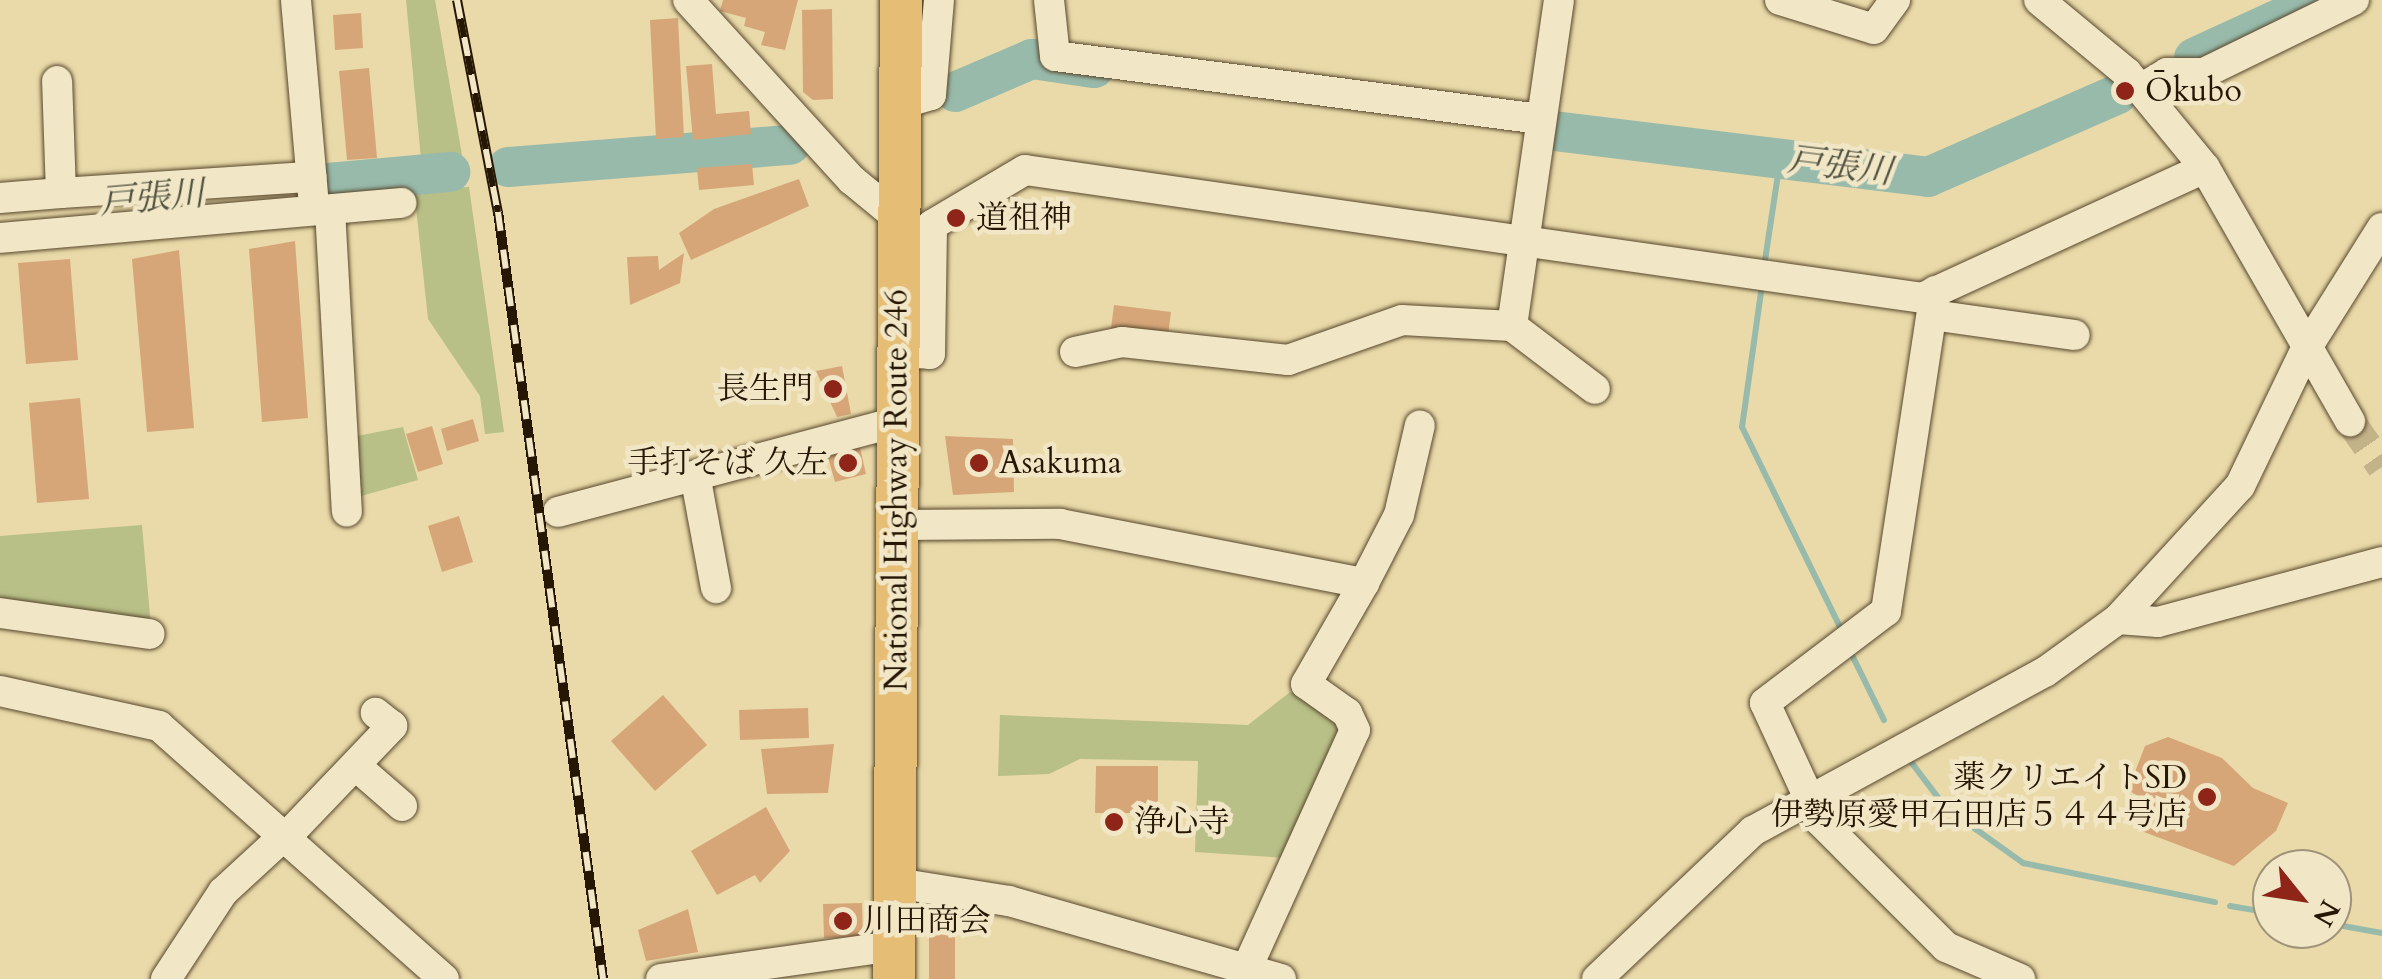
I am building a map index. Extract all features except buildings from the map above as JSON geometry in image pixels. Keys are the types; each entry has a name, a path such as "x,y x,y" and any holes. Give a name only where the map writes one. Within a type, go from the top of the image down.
{"highway":[{"name":"National Highway Route 246","path":"894,963 901,0"}],"street":[{"path":"296,0 311,177 322,210 347,512"},
{"path":"688,0 852,180 898,217"},
{"path":"900,104 921,105 930,95 939,0"},
{"path":"1049,0 1055,56 1540,127"},
{"path":"1512,326 1559,0"},
{"path":"1780,0 1874,30 1894,0"},
{"path":"2039,0 2075,10 2205,168 2350,421"},
{"path":"2142,88 2167,73 2204,73 2354,0"},
{"path":"56,81 61,193"},
{"path":"1934,303 2205,168"},
{"path":"897,352 930,354 932,226 1025,170 1922,298 2075,334"},
{"path":"0,198 311,177"},
{"path":"0,238 401,203"},
{"path":"1597,979 1700,873 1807,799 2045,672 2118,619 2240,486 2306,349 2382,228"},
{"path":"1934,303 1886,612 1765,703 1807,799 1946,947 2020,979"},
{"path":"1075,352 1122,342 1288,360 1402,320 1435,326 1512,326 1596,389"},
{"path":"558,512 696,480 897,422"},
{"path":"1248,968 1355,730 1347,713 1306,684 1399,515 1420,424"},
{"path":"696,480 716,588"},
{"path":"898,525 1060,524 1364,583"},
{"path":"2118,619 2158,622 2382,562"},
{"path":"0,613 150,634"},
{"path":"0,691 159,726 444,979"},
{"path":"166,979 223,892 286,836 392,726"},
{"path":"356,766 390,802"},
{"path":"896,883 1009,901 1282,979"},
{"path":"661,979 894,963"}],"green space":[{"path":"406,0 435,0 462,155 421,159"},
{"path":"469,187 504,432 485,434 480,396 428,319 414,189"},
{"path":"403,427 418,480 361,496 351,486 357,436"},
{"path":"142,525 151,627 0,605 0,536"},
{"path":"1290,692 1336,708 1345,722 1287,858 1195,852 1198,761 1080,759 1049,774 998,776 1000,715 1248,725"}],"waterway":[{"name":"戸張川","path":"2194,58 2320,0"},
{"name":"戸張川","path":"955,92 1032,59 1094,68"},
{"name":"戸張川","path":"1546,130 1928,177 2118,94"},
{"name":"戸張川","path":"508,167 790,145"},
{"path":"1764,267 1780,161"},
{"name":"戸張川","path":"317,184 450,172"},
{"path":"1762,285 1742,427 1843,633"},
{"path":"1850,651 1884,720"},
{"path":"1911,762 1946,808 2023,863 2215,902"},
{"path":"2230,906 2252,910"},
{"path":"2352,928 2382,933"}],"tunnel":[{"path":"2350,421 2382,467"}],"railway":[{"path":"457,0 498,212 603,979"}],"place":[{"name":"Ōkubo","path":"2125,91"},
{"name":"道祖神","path":"956,218"},
{"name":"長生門","path":"833,389"},
{"name":"手打そば 久左","path":"848,463"},
{"name":"Asakuma","path":"979,463"},
{"name":"薬クリエイトSD 伊勢原愛甲石田店５４４号店","path":"2207,797"},
{"name":"浄心寺","path":"1114,822"},
{"name":"川田商会","path":"843,921"}]}
